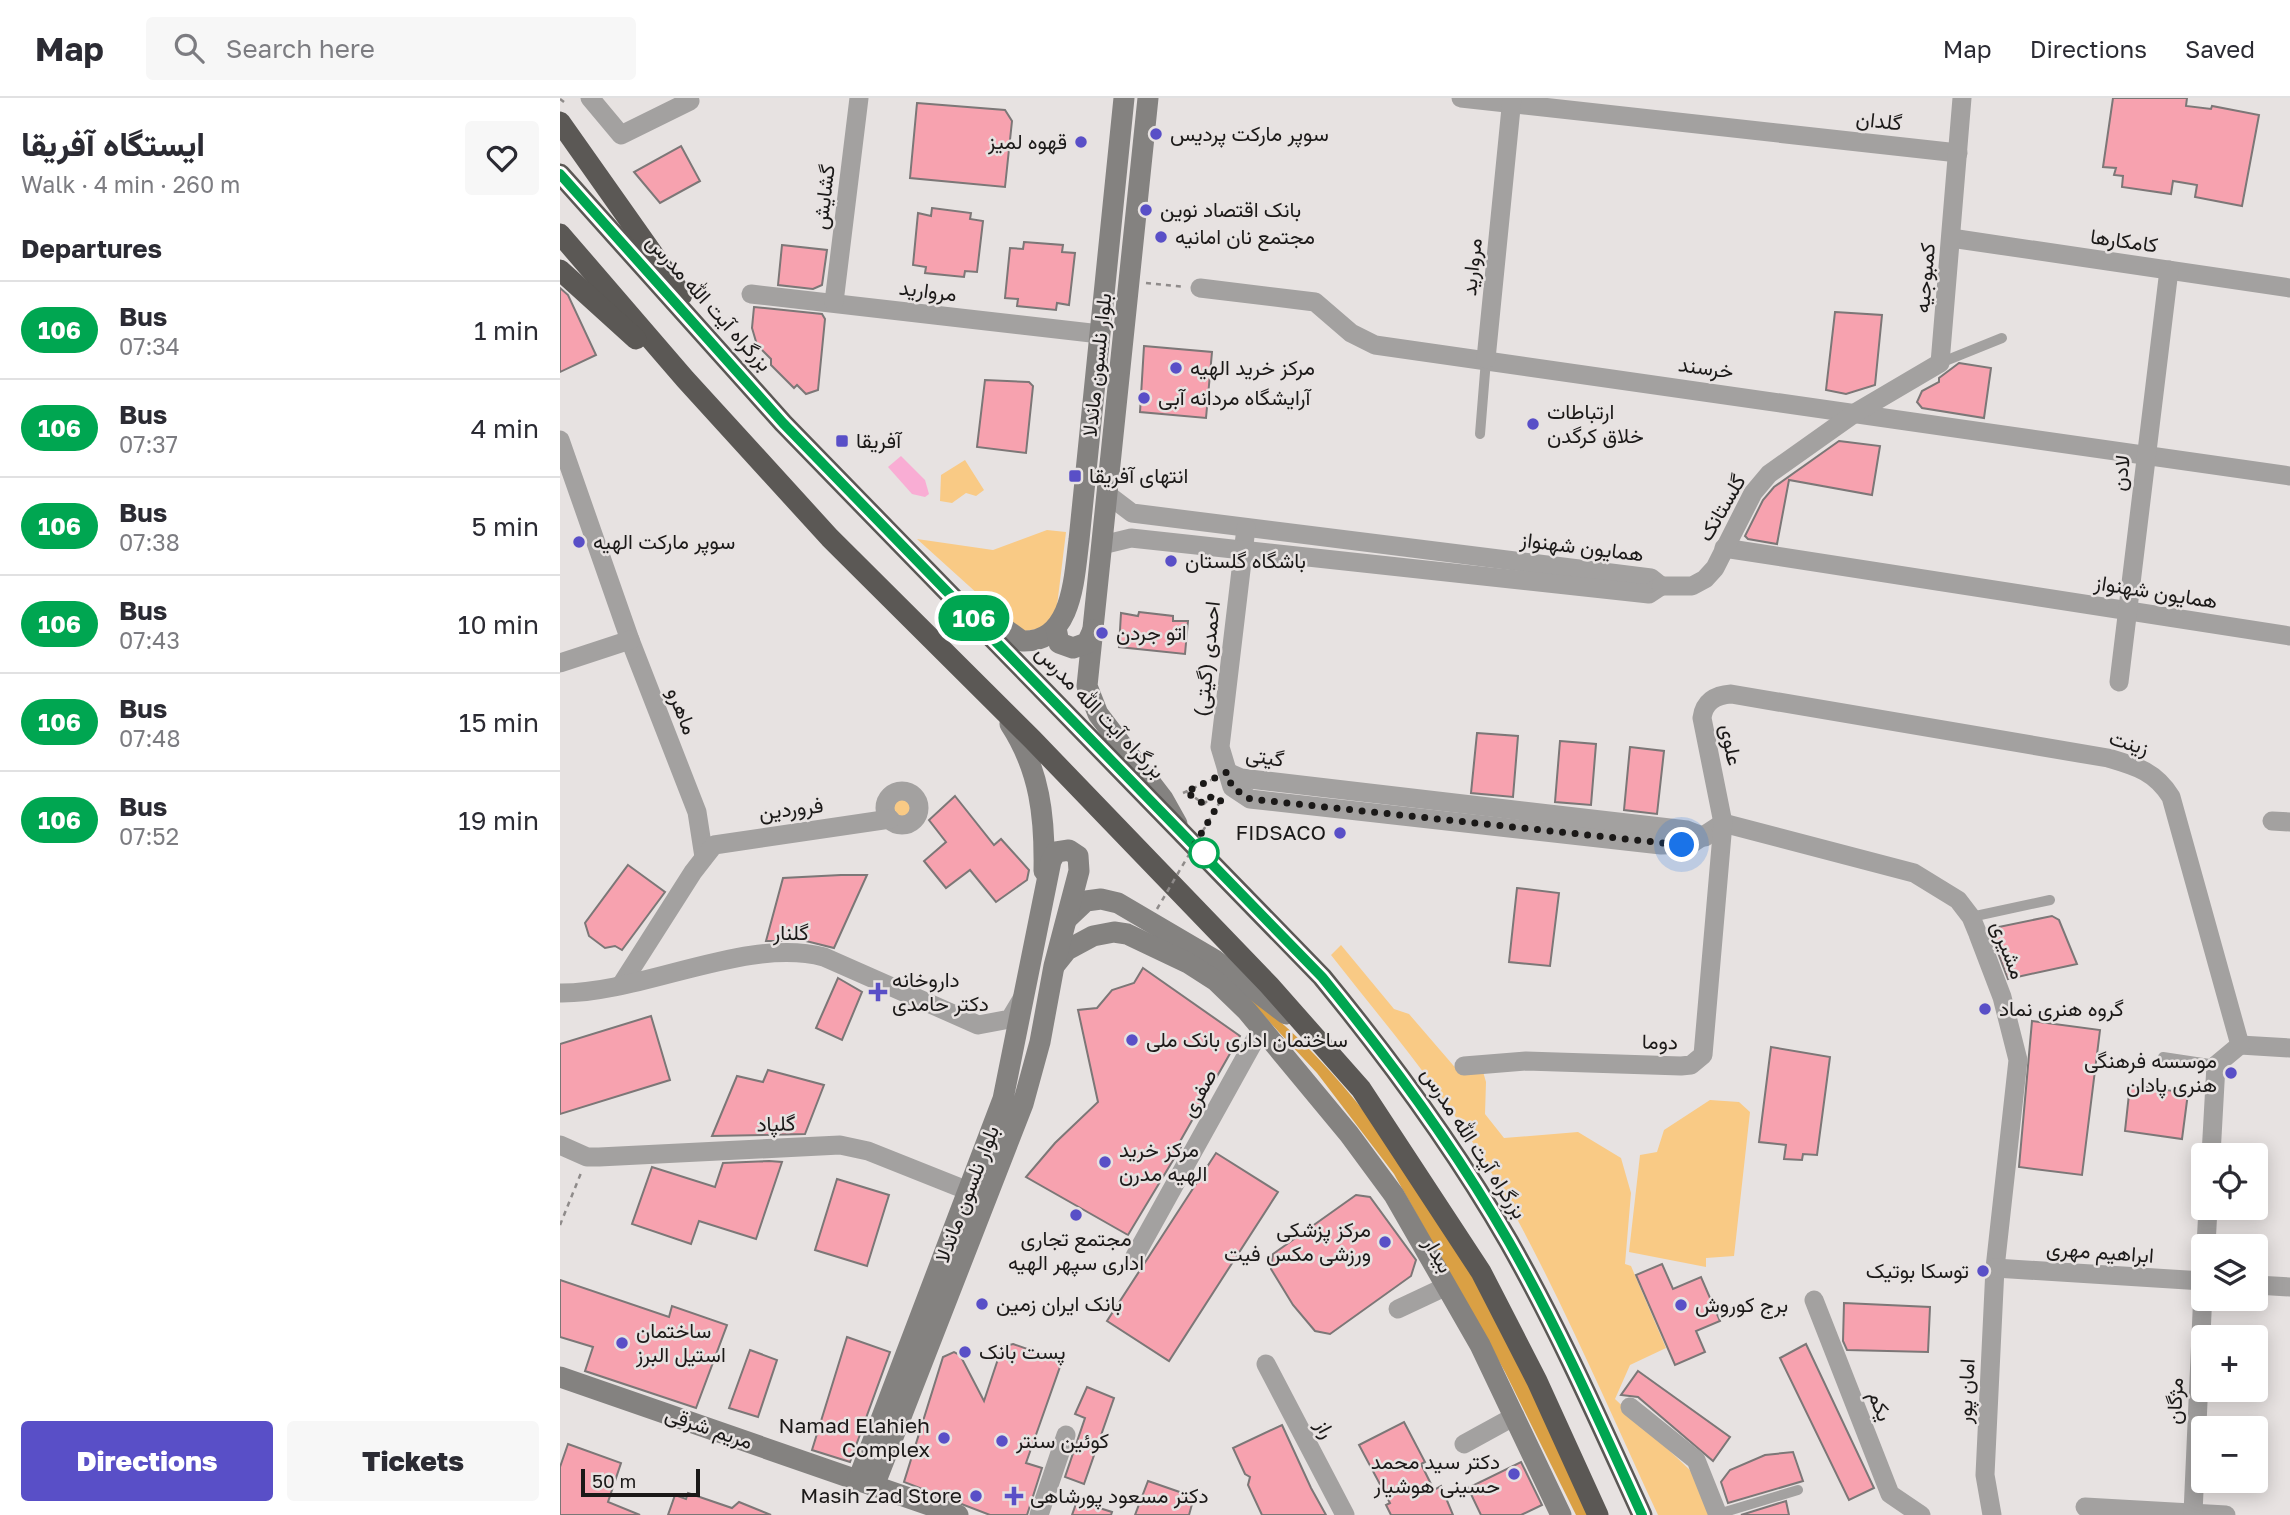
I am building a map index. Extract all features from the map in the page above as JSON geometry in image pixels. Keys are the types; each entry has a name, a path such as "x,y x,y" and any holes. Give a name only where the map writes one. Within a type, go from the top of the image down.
{"highway":[{"path":"560,122 659,260 717,350"},
{"name":"بزرگراه آیت الله مدرس","path":"560,174 783,423 1322,977 1396,1067 1509,1243 1573,1364 1642,1515"},
{"path":"560,234 685,379 830,538 998,705 1260,975 1361,1089 1481,1272 1537,1381 1598,1515"},
{"path":"560,270 595,304 685,379"}],"main road":[{"name":"بلوار نلسون ماندلا","path":"1056,628 1066,609 1074,579 1124,98"},
{"name":"بلوار نلسون ماندلا","path":"1148,98 1087,678 1090,696 1098,714 1158,792 1180,829"},
{"path":"934,578 1013,637 1035,642 1045,639 1056,628"},
{"path":"1056,628 1059,643 1073,649 1087,643 1093,629"},
{"path":"998,705 1023,743 1040,794 1044,826 1043,899"},
{"name":"بلوار نلسون ماندلا","path":"866,1483 977,1194 1003,1099 1054,854 1062,849 1072,851 1079,859 1079,871 1054,966 1040,1042 1023,1104 977,1194"},
{"path":"1066,921 1076,908 1090,900 1111,900 1230,970 1324,1047"},
{"path":"1114,932 1104,926 1102,915 1109,907 1125,907"},
{"path":"1054,966 1067,950 1076,944 1114,932"},
{"name":"بیدار","path":"1114,932 1138,938 1188,963 1224,988 1262,1027 1372,1163 1394,1195 1447,1286 1515,1416 1561,1515"},
{"name":"بیدار","path":"1262,1027 1293,1047 1401,1192 1488,1343 1550,1466 1571,1515"},
{"name":"مریم شرقی","path":"560,1377 958,1515"}],"street":[{"path":"590,98 621,135 690,102"},
{"name":"گشایش","path":"834,302 859,98"},
{"name":"گلدان","path":"1461,98 1511,101 1958,153"},
{"name":"کمبوجیه","path":"1940,363 1962,98"},
{"name":"مروارید","path":"1486,359 1511,101"},
{"name":"کامکارها","path":"1951,238 2290,288"},
{"name":"لادن","path":"2119,682 2169,270"},
{"name":"خرسند","path":"1200,288 1315,302 1361,340 2290,476"},
{"name":"مروارید","path":"751,294 1100,334"},
{"path":"1855,413 1940,363"},
{"name":"گلستانک","path":"1654,586 1692,586 1705,579 1715,568 1753,493 1769,474 1855,413"},
{"name":"ماهرو","path":"560,441 630,640 697,812 704,857"},
{"name":"همایون شهنواز","path":"1107,494 1132,513 1654,586"},
{"path":"1241,550 1245,528"},
{"name":"همایون شهنواز","path":"1102,545 1131,538 1654,586"},
{"name":"همایون شهنواز","path":"1724,548 2290,636"},
{"name":"احمدی (گیتی)","path":"1227,772 1220,747 1241,550"},
{"path":"560,663 630,640"},
{"name":"علوی","path":"1723,823 1702,718 1703,710 1711,699 1731,694"},
{"name":"زینت","path":"1731,694 2108,758 2143,769 2155,776 2171,797 2240,1045"},
{"name":"گیتی","path":"1227,772 1232,787 1250,799 1661,845 1682,845 1705,837 1723,823"},
{"name":"فروردین","path":"704,857 720,841 890,819"},
{"name":"مشیری","path":"1723,823 1914,873 1949,893 1971,917 2002,997 2018,1060 1994,1268"},
{"name":"دوما","path":"1464,1066 1526,1061 1681,1066 1698,1061 1704,1048 1723,823"},
{"path":"621,985 704,857"},
{"name":"گلنار","path":"560,993 621,985 742,958 799,951 824,957 978,1025 1010,1019 1019,1006 1028,982"},
{"name":"صفری","path":"1135,1255 1262,1027"},
{"path":"2212,1143 2216,1065 2240,1045 2290,1048"},
{"name":"گلپاد","path":"560,1145 587,1157 840,1145 868,1151 977,1194"},
{"name":"ابراهیم مهری","path":"1994,1268 2191,1280"},
{"name":"امان پور","path":"1992,1515 1985,1475 1994,1268"},
{"path":"2268,1285 2290,1287"},
{"path":"1398,1309 1447,1286"},
{"name":"یکم","path":"1814,1300 1890,1494 1921,1515"},
{"name":"مژگان","path":"2193,1513 2202,1311"},
{"name":"راز","path":"1266,1364 1345,1515"},
{"path":"1630,1407 1696,1460 1718,1515"},
{"path":"1464,1444 1515,1416"},
{"path":"1039,1515 1066,1435"},
{"path":"2085,1507 2226,1515"}],"lane":[{"path":"1940,363 2002,338"},
{"name":"مروارید","path":"1479,434 1486,359"},
{"path":"1971,917 2050,900"},
{"path":"2163,1057 2216,1065"},
{"path":"1718,1515 1798,1490"}],"path":[{"path":"1129,281 1200,288"},
{"path":"1157,909 1221,800 1212,796 1204,804 1186,792 1227,772"},
{"path":"560,1225 587,1157"}],"shaded area":[{"path":"901,456 925,480 929,494 925,497 912,494 888,467"},
{"path":"965,460 984,490 976,496 966,493 952,503 940,501 941,475"},
{"path":"1047,530 1066,532 1056,614 1047,627 1020,632 917,539 993,550"},
{"path":"901,796 910,799 913,808 910,817 901,820 892,817 889,808 892,799"},
{"path":"1341,945 1394,1009 1409,1014 1459,1072 1482,1068 1486,1082 1485,1114 1504,1138 1578,1132 1621,1158 1631,1193 1625,1264 1631,1266 1666,1348 1630,1365 1615,1399 1693,1473 1712,1515 1658,1515 1578,1342 1491,1172 1455,1115 1331,955"},
{"path":"1236,986 1295,1035 1349,1093 1399,1158 1444,1228 1485,1300 1591,1515 1576,1515 1505,1372 1394,1174 1317,1073"},
{"path":"1710,1100 1739,1102 1750,1112 1734,1256 1706,1258 1706,1267 1629,1252 1640,1155 1657,1152 1664,1130"}],"building":[{"path":"2113,98 2187,98 2186,106 2211,109 2212,106 2259,115 2242,206 2195,197 2197,185 2173,181 2171,194 2122,187 2123,176 2114,175 2116,168 2103,167"},
{"path":"917,103 1005,110 1012,121 1005,187 910,178"},
{"path":"681,146 700,181 660,203 634,172"},
{"path":"932,208 971,213 970,219 983,221 977,272 965,271 964,277 925,273 926,267 913,265 918,213 931,216"},
{"path":"1024,242 1063,245 1062,252 1075,253 1069,305 1057,303 1056,310 1017,306 1018,299 1005,298 1010,248 1023,249"},
{"path":"782,245 827,250 822,285 813,289 778,285"},
{"path":"560,288 568,295 596,355 560,372"},
{"path":"754,307 822,314 825,319 818,390 806,394 797,385 794,388 771,365 771,359 757,345 752,328"},
{"path":"1835,312 1882,315 1875,385 1846,394 1826,390"},
{"name":"مرکز خرید الهیه","path":"1144,346 1212,352 1206,418 1140,412"},
{"path":"1959,363 1991,368 1984,418 1922,408 1917,402 1922,391 1939,382 1939,378"},
{"path":"985,380 1029,382 1033,386 1026,453 977,447"},
{"path":"1839,441 1880,446 1872,495 1789,480 1777,544 1748,539 1745,536 1763,500 1774,487"},
{"path":"1139,612 1173,616 1173,621 1188,621 1185,654 1119,647 1121,613 1138,616"},
{"path":"1477,733 1518,736 1513,797 1471,793"},
{"path":"1560,741 1596,744 1591,805 1555,802"},
{"path":"1630,747 1664,751 1657,814 1624,810"},
{"path":"955,796 994,845 1001,839 1029,870 1027,880 996,902 970,870 946,888 924,861 946,842 929,820"},
{"path":"628,865 665,892 622,950 615,946 605,948 589,936 585,923"},
{"path":"867,875 834,948 806,941 766,941 783,878"},
{"path":"1517,888 1559,893 1550,966 1509,962"},
{"path":"2052,916 2059,920 2077,964 2008,979 1989,929"},
{"path":"1143,968 1240,1036 1178,1145 1181,1147 1128,1235 1026,1177 1055,1143 1098,1102 1078,1010 1097,1008 1112,990 1134,983"},
{"path":"838,978 862,992 842,1040 816,1028"},
{"path":"651,1016 670,1080 560,1114 560,1044"},
{"path":"2032,1021 2100,1030 2082,1175 2019,1167"},
{"path":"1771,1047 1830,1057 1817,1155 1803,1154 1802,1160 1784,1159 1786,1145 1759,1142"},
{"path":"768,1070 824,1085 805,1134 712,1136 737,1076 763,1082"},
{"path":"2130,1085 2188,1093 2182,1139 2125,1131"},
{"path":"1216,1153 1278,1192 1169,1361 1107,1321"},
{"path":"782,1162 756,1239 699,1221 691,1244 632,1224 652,1167 715,1187 723,1163"},
{"path":"837,1179 889,1195 867,1266 815,1250"},
{"path":"1356,1195 1370,1197 1416,1260 1411,1276 1330,1334 1315,1331 1293,1305 1271,1269 1273,1254"},
{"name":"برج کوروش","path":"1662,1264 1673,1289 1701,1277 1720,1321 1696,1331 1705,1352 1675,1365 1636,1275"},
{"path":"560,1280 669,1317 672,1306 727,1325 696,1408 585,1371 593,1347 560,1337"},
{"path":"1844,1303 1930,1307 1928,1352 1847,1350 1843,1341"},
{"path":"847,1337 890,1352 850,1462 812,1450"},
{"path":"1013,1344 1062,1361 1026,1463 1042,1468 1027,1515 990,1515 904,1482 943,1357 954,1352 960,1355 984,1401 1002,1347"},
{"path":"1806,1344 1874,1488 1849,1500 1780,1358"},
{"path":"750,1350 777,1360 758,1417 729,1408"},
{"path":"1638,1371 1730,1437 1713,1461 1638,1397 1621,1395"},
{"path":"1087,1387 1114,1398 1084,1484 1065,1477 1085,1418 1075,1414"},
{"path":"1404,1422 1425,1462 1421,1464 1434,1490 1441,1486 1453,1515 1391,1515 1386,1505 1390,1503 1359,1445"},
{"path":"1282,1425 1326,1515 1262,1515 1248,1485 1250,1477 1245,1474 1233,1448"},
{"path":"568,1444 621,1463 608,1502 640,1515 560,1515 560,1467"},
{"path":"1793,1452 1803,1481 1728,1503 1721,1482 1730,1470 1765,1455"},
{"name":"دکتر سید محمد حسینی هوشیار","path":"1521,1462 1542,1505 1521,1515 1481,1515 1468,1488"},
{"path":"1148,1481 1194,1497 1189,1515 1135,1515"},
{"path":"688,1493 732,1508 739,1502 771,1515 668,1515 675,1495 686,1499"},
{"path":"1077,1501 1112,1512 1111,1515 1072,1515"},
{"path":"1786,1501 1789,1515 1741,1515"}],"bus line":[{"name":"106","path":"560,174 783,423 1322,977 1396,1067 1509,1243 1573,1364 1642,1515"}],"place":[{"name":"سوپر مارکت پردیس","path":"1156,134"},
{"name":"قهوه لمیز","path":"1081,142"},
{"name":"بانک اقتصاد نوین","path":"1146,210"},
{"name":"مجتمع نان امانیه","path":"1161,237"},
{"name":"مرکز خرید الهیه","path":"1176,368"},
{"name":"آرایشگاه مردانه آبی","path":"1144,398"},
{"name":"ارتباطات خلاق کرگدن","path":"1533,424"},
{"name":"آفریقا","path":"842,441"},
{"name":"انتهای آفریقا","path":"1075,476"},
{"name":"سوپر ماركت الهيه","path":"579,542"},
{"name":"باشگاه گلستان","path":"1171,561"},
{"name":"اتو جردن","path":"1102,633"},
{"name":"FIDSACO","path":"1340,833"},
{"name":"داروخانه دکتر حامدی","path":"878,992"},
{"name":"گروه هنری نماد","path":"1985,1009"},
{"name":"ساختمان اداری بانک ملی","path":"1132,1040"},
{"name":"موسسه فرهنگی هنری پادان","path":"2231,1073"},
{"name":"مرکز خرید الهیه مدرن","path":"1105,1162"},
{"name":"مجتمع تجاری اداری سپهر الهیه","path":"1076,1215"},
{"name":"مرکز پزشکی ورزشی مکس فیت","path":"1385,1242"},
{"name":"توسکا بوتیک","path":"1983,1271"},
{"name":"بانک ایران زمین","path":"982,1304"},
{"name":"برج کوروش","path":"1681,1305"},
{"name":"ساختمان استیل البرز","path":"622,1343"},
{"name":"پست بانک","path":"965,1352"},
{"name":"Namad Elahieh Complex","path":"944,1438"},
{"name":"کوئین سنتر","path":"1002,1441"},
{"name":"دکتر سید محمد حسینی هوشیار","path":"1514,1474"},
{"name":"Masih Zad Store","path":"976,1496"},
{"name":"دکتر مسعود پورشاهی","path":"1014,1496"}],"route":[{"path":"1204,853 1195,844 1221,800 1212,796 1204,804 1186,792 1227,772 1237,793 1250,799 1661,845 1682,845"}]}
